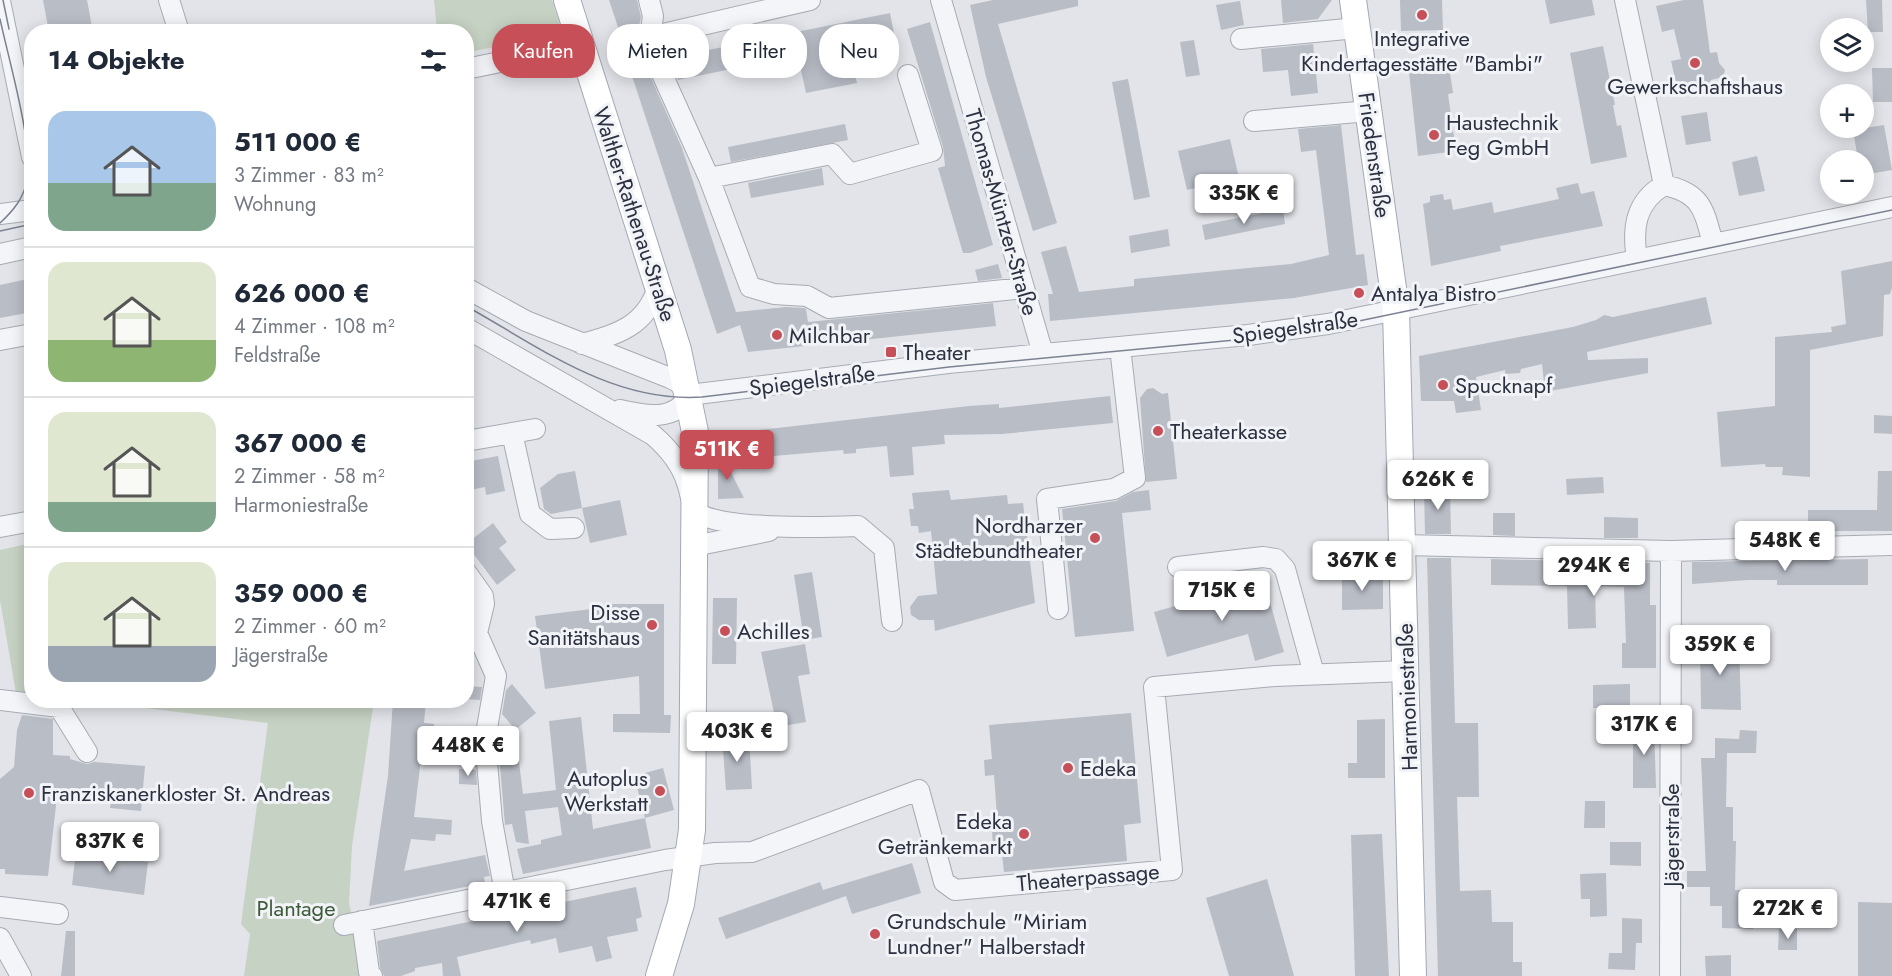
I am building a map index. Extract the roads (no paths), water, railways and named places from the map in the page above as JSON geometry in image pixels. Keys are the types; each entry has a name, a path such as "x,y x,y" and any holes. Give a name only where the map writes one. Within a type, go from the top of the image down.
{"main road":[{"name":"Walther-Rathenau-Straße","path":"567,0 575,24"},
{"name":"Friedenstraße","path":"1353,0 1396,310"},
{"name":"Walther-Rathenau-Straße","path":"592,78 658,287 689,395 695,442 693,803 690,856 681,904 659,976"},
{"name":"Harmoniestraße","path":"1396,310 1413,976"}],"street":[{"path":"169,0 176,24"},
{"path":"649,0 653,16 652,24"},
{"path":"706,24 810,0"},
{"name":"Thomas-Müntzer-Straße","path":"941,0 1043,354"},
{"path":"1625,0 1664,186"},
{"path":"0,1 24,119"},
{"path":"1241,39 1358,28"},
{"path":"474,67 492,64"},
{"path":"709,178 832,154 850,174 932,151 908,75"},
{"path":"664,78 709,178 747,283 755,290 807,296 829,308 1024,288"},
{"path":"1254,121 1369,111"},
{"path":"1637,259 1636,217 1642,204 1653,192 1664,186 1692,195 1703,208 1713,244"},
{"name":"Spiegelstraße","path":"689,395 1043,354 1277,332 1396,310 1892,207"},
{"path":"0,214 24,211"},
{"path":"0,254 24,250"},
{"path":"582,344 611,335 642,319 653,304 658,287"},
{"path":"474,292 526,321 670,378 678,382 689,395 683,406 666,414 634,413 589,400"},
{"path":"474,333 620,416 665,446 678,462 687,480 695,510 710,520 790,528 858,526 884,548 892,621"},
{"path":"0,340 24,336"},
{"path":"1058,609 1047,499 1114,489 1135,478 1120,347"},
{"path":"474,440 535,429"},
{"path":"512,433 530,514 550,529 574,528"},
{"path":"0,527 24,522"},
{"path":"694,546 790,528"},
{"path":"1402,545 1671,551 1892,545"},
{"name":"Jägerstraße","path":"1670,976 1671,551"},
{"path":"1178,567 1263,557 1276,560 1286,569 1314,674"},
{"path":"474,583 483,596 484,604 477,633 496,676 487,728 492,821 505,893"},
{"name":"Theaterpassage","path":"372,976 353,923 690,856 752,852 919,790 944,882 955,890 1172,870 1154,687 1314,674 1406,671"},
{"path":"0,700 24,703"},
{"path":"60,708 87,752"},
{"path":"0,908 58,914"},
{"path":"0,938 21,976"}],"tram line":[{"path":"3,0 9,29"},
{"path":"0,19 24,124"},
{"path":"0,223 21,198 24,190"},
{"path":"474,311 550,355 608,382 669,397 702,397 949,367 1277,336 1330,327 1892,210"},
{"path":"0,231 24,226"}],"place":[{"name":"Integrative Kindertagesstätte \"Bambi\"","path":"1422,15"},
{"name":"Gewerkschaftshaus","path":"1695,63"},
{"name":"Haustechnik Feg GmbH","path":"1434,135"},
{"name":"Antalya Bistro","path":"1359,293"},
{"name":"Milchbar","path":"777,335"},
{"name":"Theater","path":"891,352"},
{"name":"Spucknapf","path":"1443,385"},
{"name":"Theaterkasse","path":"1158,431"},
{"name":"Nordharzer Städtebundtheater","path":"1095,538"},
{"name":"Disse Sanitätshaus","path":"652,625"},
{"name":"Achilles","path":"725,631"},
{"name":"Edeka","path":"1068,768"},
{"name":"Autoplus Werkstatt","path":"660,791"},
{"name":"Franziskanerkloster St. Andreas","path":"29,793"},
{"name":"Edeka Getränkemarkt","path":"1024,834"},
{"name":"Grundschule \"Miriam Lundner\" Halberstadt","path":"875,934"}],"park label":[{"name":"Plantage","path":"296,908"}]}
